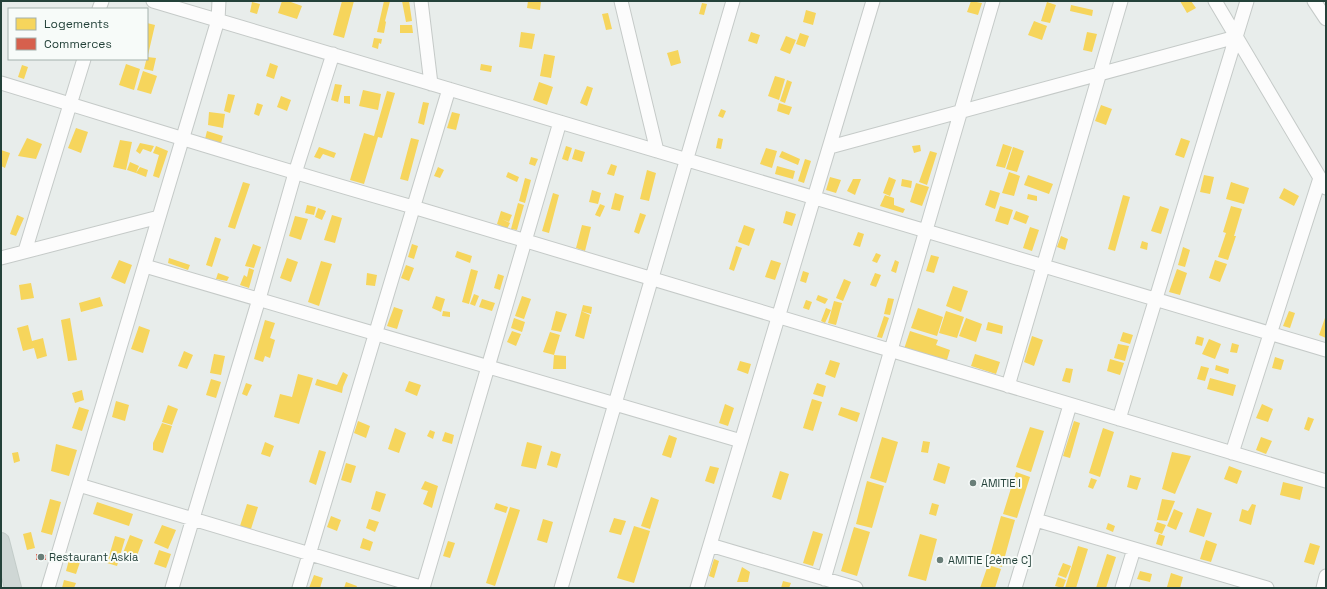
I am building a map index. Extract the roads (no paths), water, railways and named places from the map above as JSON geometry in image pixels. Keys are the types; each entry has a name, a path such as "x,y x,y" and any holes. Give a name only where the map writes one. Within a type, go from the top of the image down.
{"main road":[{"path":"1,541 13,588"}],"street":[{"path":"153,1 1326,350"},
{"path":"48,588 218,20 219,1"},
{"path":"421,1 431,84"},
{"path":"622,1 657,151"},
{"path":"561,588 733,1"},
{"path":"697,588 873,1"},
{"path":"824,579 993,1"},
{"path":"1008,386 1120,1"},
{"path":"1215,1 1323,183 1270,334 1232,453"},
{"path":"1119,419 1247,1"},
{"path":"1314,1 1326,19"},
{"path":"830,147 1236,37"},
{"path":"172,588 295,174 333,54"},
{"path":"25,252 84,60"},
{"path":"1,83 183,138 295,174 414,207 1326,482"},
{"path":"299,588 449,89"},
{"path":"78,485 423,588 560,122"},
{"path":"1,258 159,217"},
{"path":"144,266 741,441"},
{"path":"1015,588 1070,405"},
{"path":"1036,520 1267,588"},
{"path":"710,545 856,588"},
{"path":"1122,588 1134,549"},
{"path":"1323,588 1326,576"}],"place":[{"name":"AMITIE I","path":"973,483"},
{"name":"Restaurant Askia","path":"41,557"},
{"name":"AMITIE [2ème C]","path":"940,560"}]}
